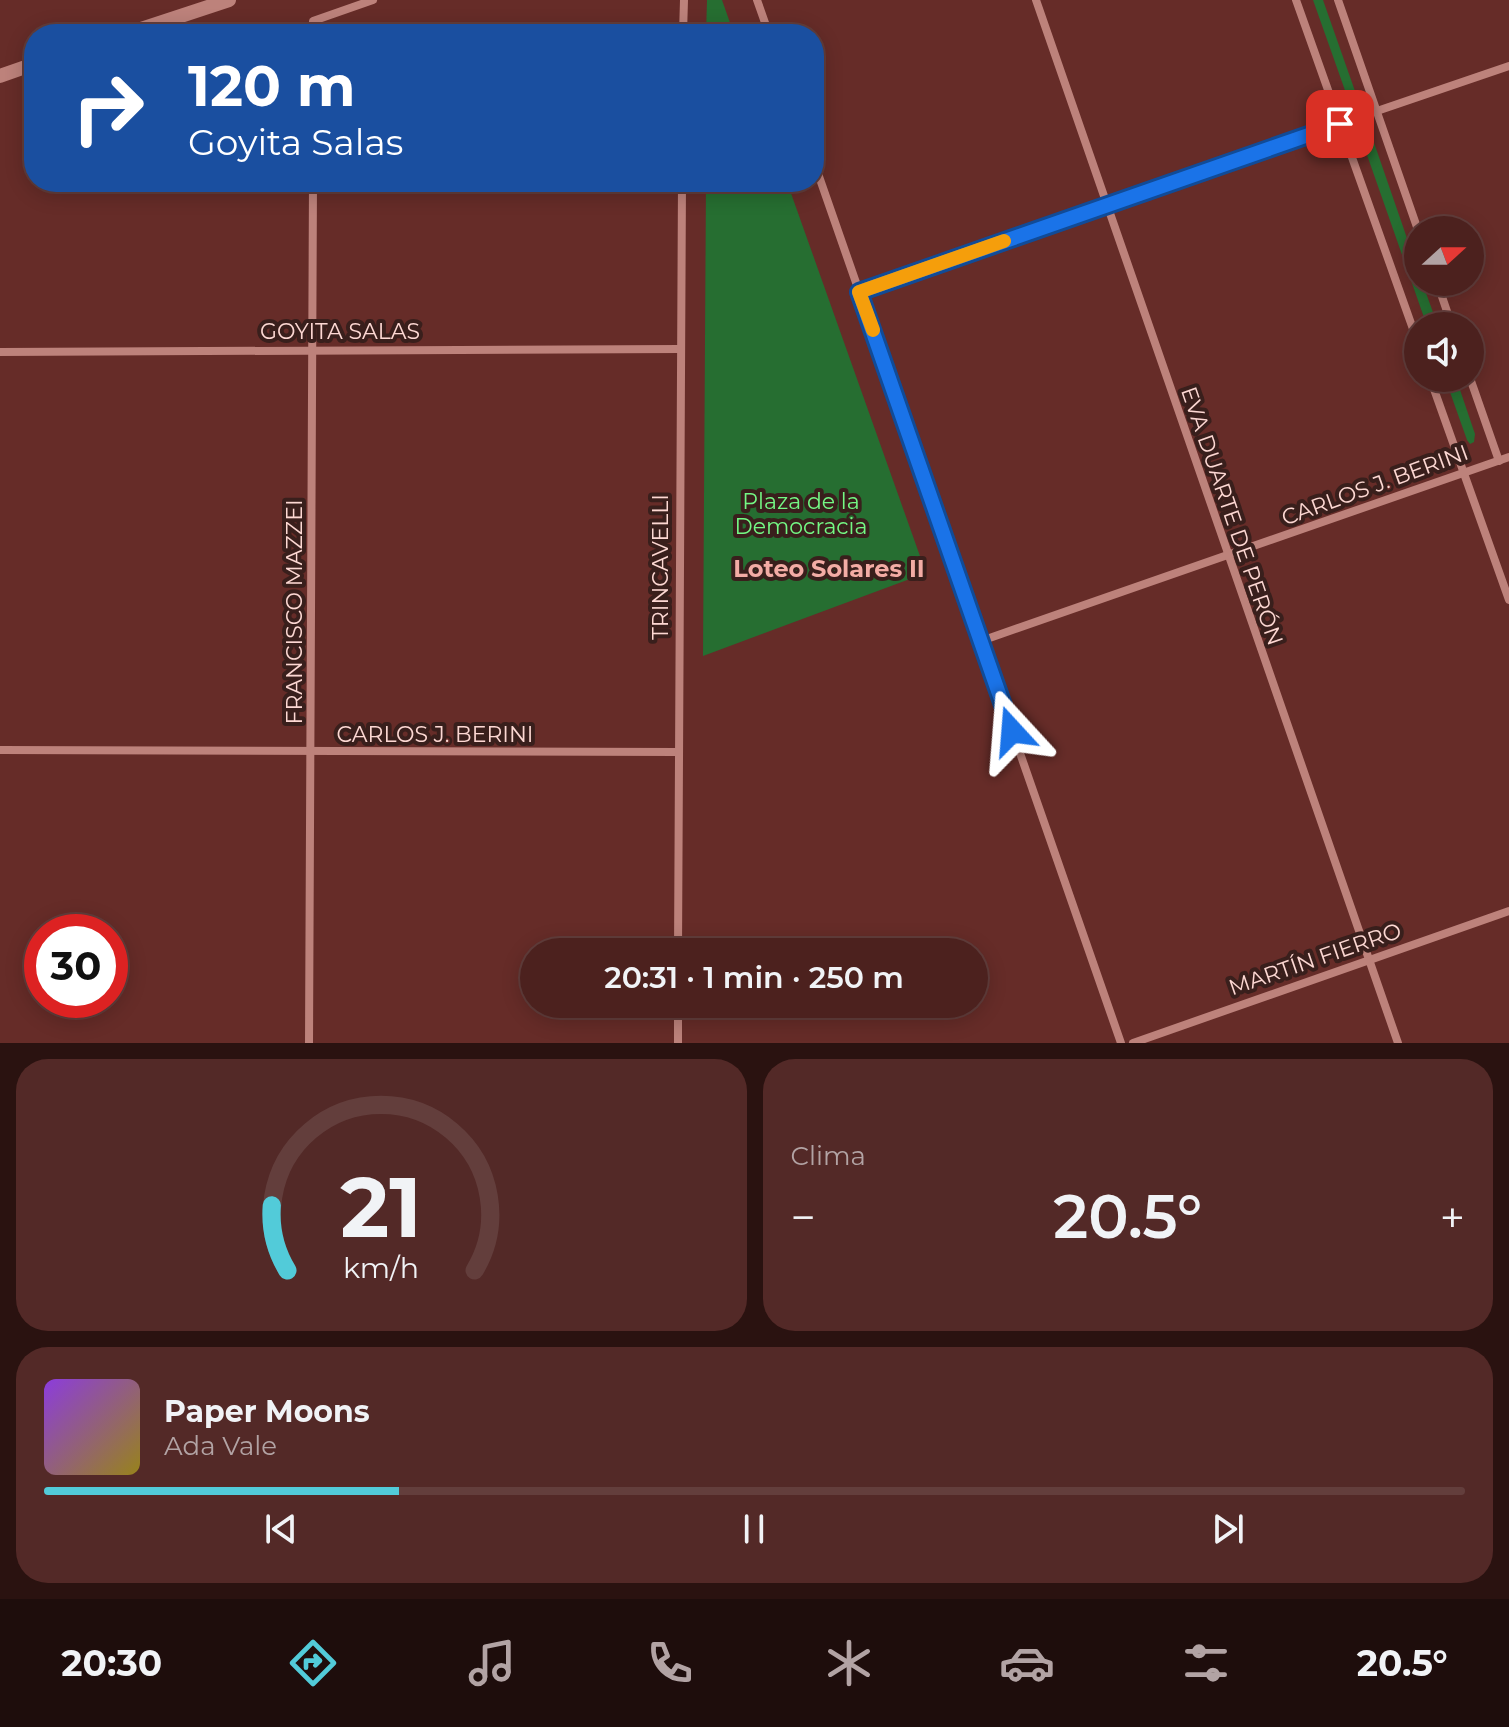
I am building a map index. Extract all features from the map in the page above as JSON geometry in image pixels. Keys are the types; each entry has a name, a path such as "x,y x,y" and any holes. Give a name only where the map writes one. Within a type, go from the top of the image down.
{"street":[{"path":"156,24 229,0"},
{"path":"313,24 313,21 373,0"},
{"path":"683,24 684,0"},
{"path":"757,0 765,24"},
{"name":"EVA DUARTE DE PERÓN","path":"1036,0 1398,1043"},
{"path":"1296,0 1407,312"},
{"path":"1338,0 1413,216"},
{"path":"1377,111 1509,66"},
{"path":"0,76 24,68"},
{"path":"859,292 1340,124"},
{"path":"824,191 1121,1043"},
{"name":"FRANCISCO MAZZEI","path":"309,1043 313,192"},
{"name":"TRINCAVELLI","path":"678,938 682,192"},
{"name":"GOYITA SALAS","path":"0,352 680,349"},
{"path":"1435,392 1509,600"},
{"path":"1475,392 1499,461"},
{"name":"CARLOS J. BERINI","path":"981,641 1509,457"},
{"name":"CARLOS J. BERINI","path":"0,750 677,752"},
{"name":"MARTÍN FIERRO","path":"1133,1043 1509,911"},
{"path":"678,1018 678,1043"}],"green space":[{"path":"707,0 722,0 730,24 706,24"},
{"path":"1313,0 1323,0 1356,94 1347,96"},
{"path":"1370,131 1404,229 1404,260 1360,135"},
{"name":"Plaza de la Democracia","path":"706,192 791,192 926,573 703,656"},
{"path":"1416,296 1427,296 1433,312 1422,312"},
{"path":"1450,392 1461,392 1475,434 1474,442 1470,444"}],"slow traffic":[{"path":"873,330 859,292 1004,241"}],"district":[{"name":"Loteo Solares II","path":"829,568"}],"route":[{"path":"1012,731 859,292 1340,124"}]}
